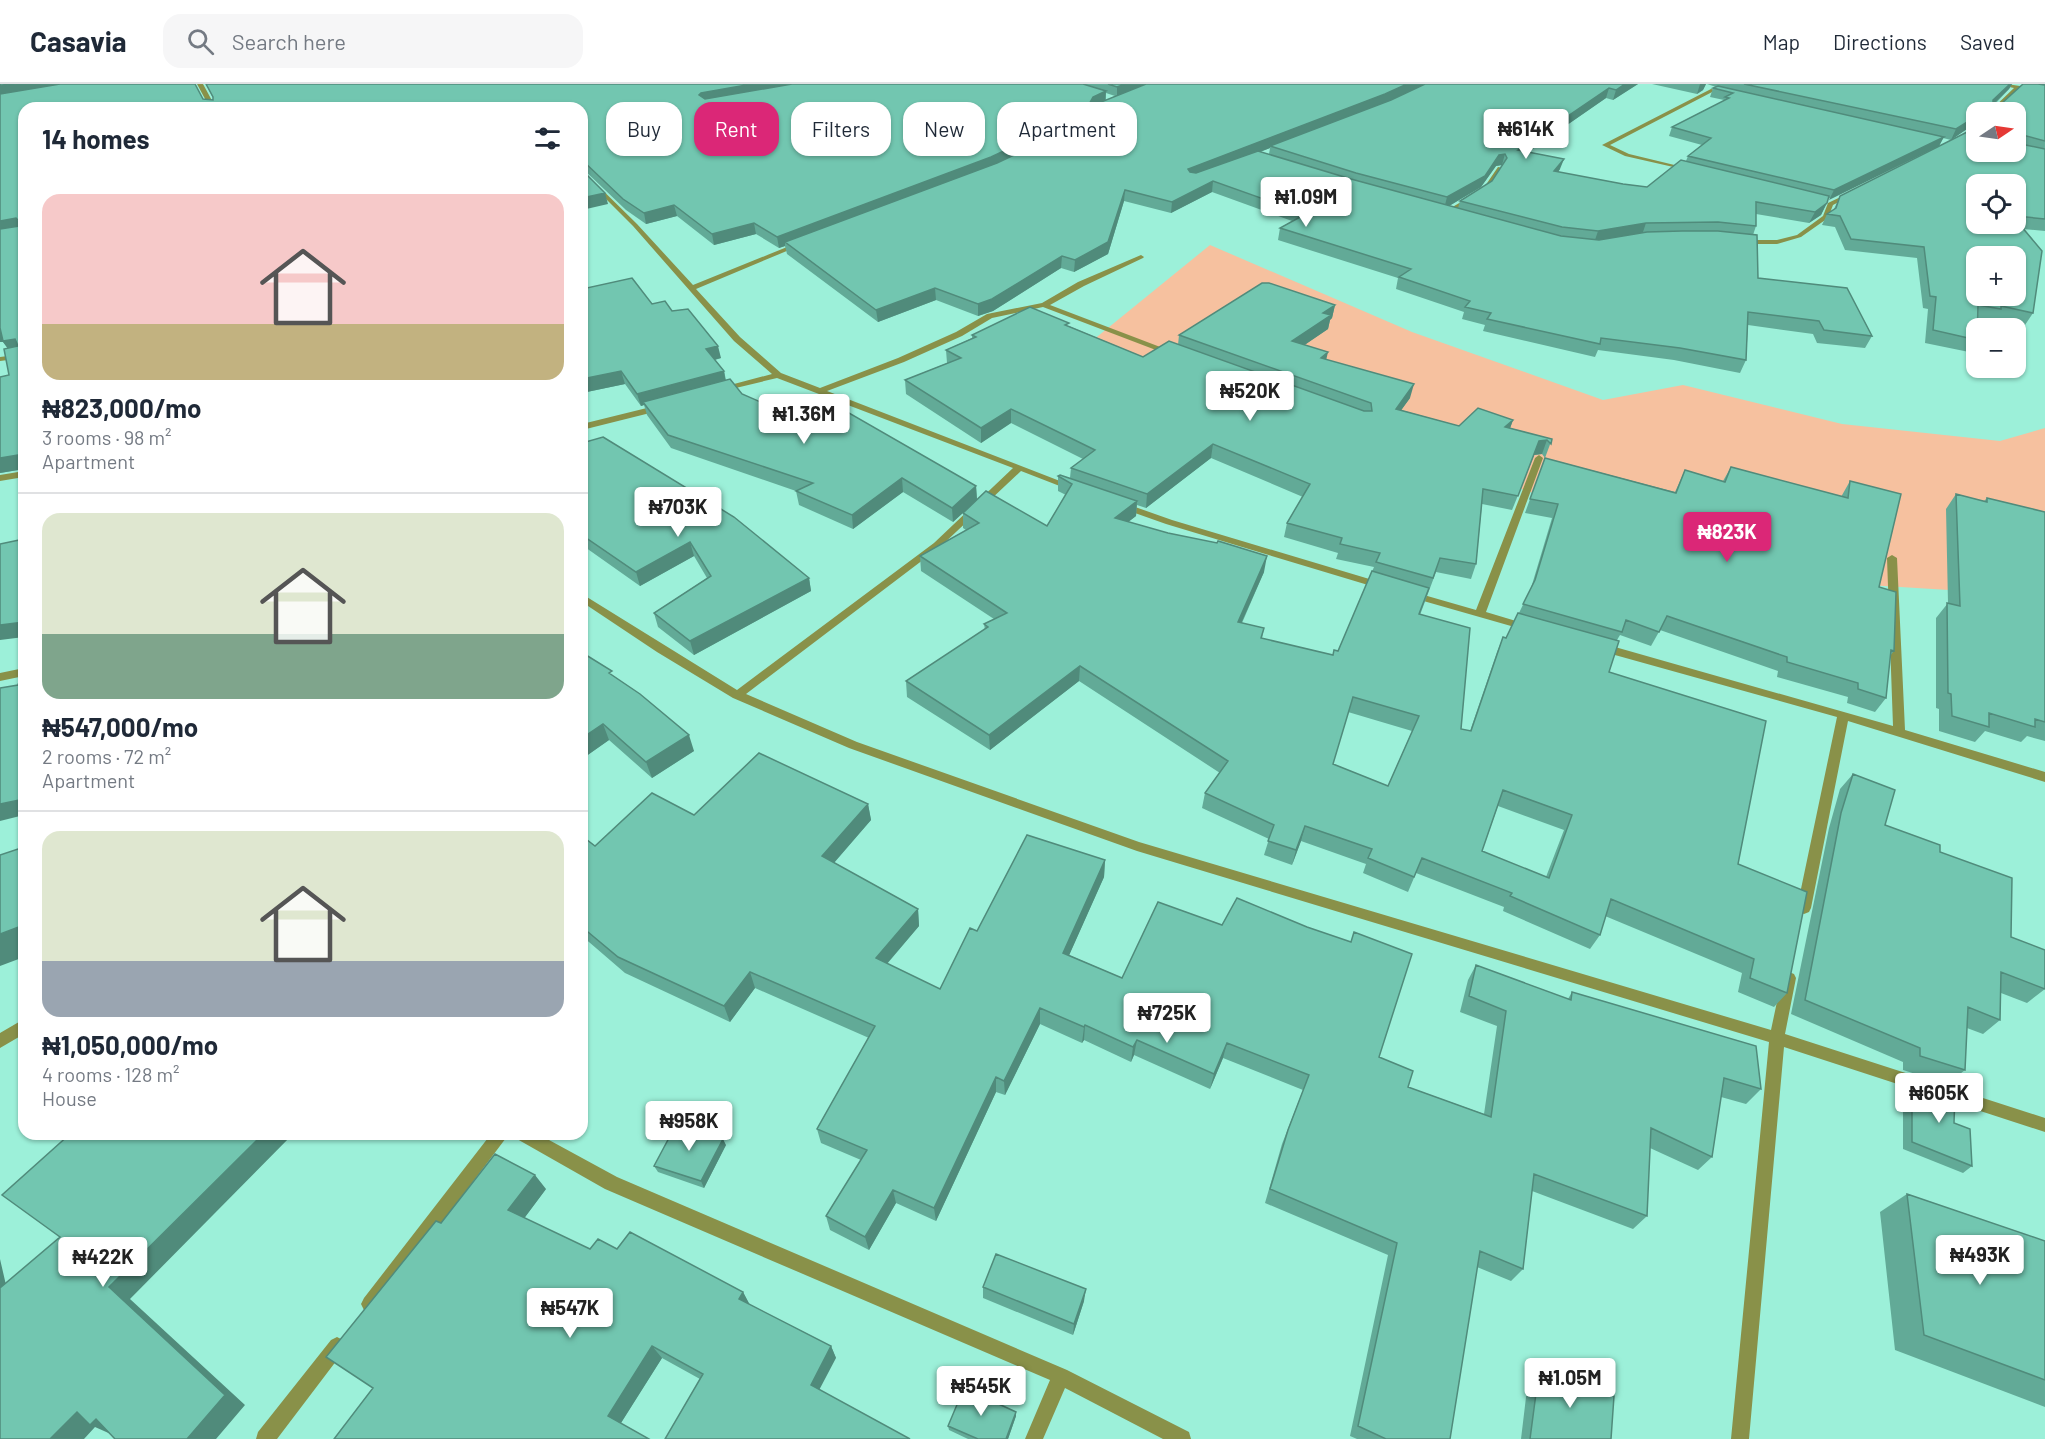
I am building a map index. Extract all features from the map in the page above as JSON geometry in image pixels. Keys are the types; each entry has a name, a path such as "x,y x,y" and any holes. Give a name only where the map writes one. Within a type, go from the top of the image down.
{"street":[{"path":"200,84 210,102"},
{"path":"1998,84 2045,92"},
{"path":"2002,102 2018,87"},
{"path":"1706,88 1723,93"},
{"path":"1692,171 1628,155 1605,146 1713,90"},
{"path":"1105,97 1116,100 1112,102"},
{"path":"1952,144 1966,136"},
{"path":"1446,213 1485,190 1500,168"},
{"path":"588,177 692,288 736,339 778,375 1018,469 1083,492"},
{"path":"1820,201 1830,204 1861,189"},
{"path":"1736,241 1768,243 1799,236 1826,217 1830,204"},
{"path":"1435,210 1456,216"},
{"path":"692,288 811,239"},
{"path":"820,391 902,360 960,334 990,316 1044,305 1081,284 1141,257"},
{"path":"1044,305 1179,356"},
{"path":"0,359 18,357"},
{"path":"713,393 778,375"},
{"path":"588,425 669,405"},
{"path":"1480,614 1539,458"},
{"path":"738,695 937,545 1018,469"},
{"path":"0,478 18,475"},
{"path":"1115,503 1392,588"},
{"path":"1892,558 1899,733"},
{"path":"1403,592 1536,629"},
{"path":"588,601 661,649 738,695 852,745 1137,846 1777,1038 2045,1125"},
{"path":"1592,645 1843,715 2045,777"},
{"path":"0,677 18,673"},
{"path":"1801,923 1843,715"},
{"path":"1740,1439 1777,1038 1794,957"},
{"path":"0,1041 18,1030"},
{"path":"265,1439 496,1140"},
{"path":"534,1140 611,1183 1061,1376 1182,1439"},
{"path":"1034,1439 1061,1376"}],"shaded area":[{"path":"1210,245 1412,332 1603,400 1683,385 1842,424 2000,441 2045,428 2045,596 1803,581 1515,487 1071,358"}],"building":[{"path":"60,84 195,84 203,99 213,100 206,84 752,84 699,95 705,99 792,84 1083,84 1106,91 1093,97 1090,102 997,102 997,154 777,237 754,223 712,234 674,205 644,213 623,199 588,166 588,102 18,102 18,220 16,218 0,221 0,94"},
{"path":"1108,84 1125,84 1117,87"},
{"path":"1146,84 1407,84 1188,169 1196,173 1258,151 1351,179 1561,236 1599,240 1647,232 1682,231 1718,231 1757,235 1758,278 1847,288 1872,336 1824,330 1819,321 1748,312 1746,360 1680,348 1601,338 1600,344 1487,319 1491,313 1465,307 1470,301 1399,277 1411,269 1280,228 1302,216 1293,214 1297,211 1213,181 1172,202 1125,190 1108,242 1075,260 1062,256 992,299 978,304 935,288 876,310 785,242 1012,156 1137,156 1137,102 1101,102"},
{"path":"1425,84 1625,84 1616,90 1609,88 1518,150 1564,159 1554,171 1647,187 1681,160 1829,196 1827,203 1815,212 1756,202 1756,226 1718,222 1646,223 1598,231 1562,227 1460,201 1492,181 1507,158 1505,154 1499,155 1485,176 1447,197 1356,173 1270,146 1391,100"},
{"path":"1744,84 2010,84 1993,102 1966,102 1966,123 1956,129"},
{"path":"2023,84 2045,85 2045,141 2026,136 2026,102 2003,102"},
{"path":"1718,86 1944,137 1834,190 1688,156 1711,138 1672,127 1729,98 1725,97 1733,93 1713,88"},
{"path":"1966,133 1966,162 2026,162 2026,145 2045,149 2045,219 2026,217 2026,174 1966,174 1966,234 2026,234 2026,232 2042,251 2033,313 2001,306 2026,306 2026,246 1966,246 1966,306 1978,306 1978,318 1966,318 1966,338 1933,330 1936,297 1930,296 1924,247 1851,239 1840,216 1827,214 1836,208 1840,196"},
{"path":"588,176 605,193 588,197"},
{"path":"18,226 18,346 15,339 3,341 0,328 0,229"},
{"path":"632,278 652,304 665,301 672,311 688,309 718,346 706,349 724,371 637,394 621,371 588,378 588,288"},
{"path":"1262,283 1269,283 1335,305 1323,313 1331,315 1292,341 1328,352 1321,358 1414,384 1396,409 1459,426 1478,408 1513,420 1505,427 1552,439 1551,444 1547,440 1539,441 1518,496 1483,489 1476,564 1440,558 1433,578 1376,562 1380,553 1340,544 1342,538 1287,523 1310,484 1213,444 1147,494 1071,468 1095,450 1011,409 981,428 905,380 961,358 946,350 976,337 972,335 1030,307 1069,323 1065,325 1143,357 1169,341 1364,411 1372,411 1371,403 1179,335"},
{"path":"1984,306 2001,306 2001,309"},
{"path":"18,346 18,455 0,458 0,377 9,375 4,349"},
{"path":"730,379 742,394 772,407 797,396 818,407 830,402 976,486 952,508 902,478 852,515 796,491 813,483 668,435 643,402"},
{"path":"603,437 734,517 809,578 690,641 654,613 711,576 690,542 636,572 588,539 588,441"},
{"path":"1545,458 1676,493 1685,470 1725,482 1731,467 1848,498 1850,481 1901,494 1879,587 1896,592 1894,651 1891,650 1886,698 1858,689 1858,683 1787,662 1787,657 1667,616 1659,632 1626,620 1622,632 1523,604 1535,580 1558,504 1530,499"},
{"path":"1058,476 1137,501 1115,518 1168,533 1217,543 1218,541 1267,556 1238,622 1264,628 1261,638 1333,655 1334,650 1338,651 1372,571 1429,588 1419,614 1470,628 1461,729 1471,731 1503,637 1506,638 1518,613 1619,641 1609,672 1766,721 1738,864 1807,892 1787,993 1750,978 1754,959 1611,899 1600,935 1510,896 1512,893 1422,858 1414,877 1368,858 1372,849 1305,826 1296,850 1268,841 1274,825 1205,793 1228,761 1080,666 989,735 906,681 988,627 984,624 1007,613 920,556 979,523 963,513 986,491 1047,526 1072,484","holes":["1353,697 1419,716 1388,786 1333,764","1503,790 1572,815 1549,878 1482,851"]},
{"path":"1956,494 1987,502 1987,498 2045,512 2045,722 2035,719 2035,727 1989,713 1989,727 1952,716 1951,694 1948,693 1947,603 1960,606"},
{"path":"18,540 18,623 0,625 0,544"},
{"path":"588,656 612,671 609,673 640,694 689,735 646,762 603,724 588,734"},
{"path":"18,685 18,800 0,804 0,688"},
{"path":"759,753 868,804 822,856 918,909 876,958 940,989 970,928 977,931 1027,835 1105,860 1063,953 1122,978 1158,902 1222,925 1237,898 1307,927 1351,942 1354,932 1412,954 1379,1057 1413,1071 1408,1087 1491,1117 1506,1011 1469,996 1476,965 1571,1000 1572,992 1756,1046 1761,1089 1724,1078 1712,1157 1651,1128 1647,1216 1534,1174 1523,1269 1480,1251 1450,1439 1386,1439 1358,1426 1397,1243 1270,1189 1288,1130 1309,1075 1227,1043 1214,1074 1137,1040 1133,1047 1040,1008 1004,1081 996,1077 934,1208 893,1190 865,1237 826,1216 867,1150 817,1129 875,1026 750,972 724,1006 618,957 588,932 588,841 595,846 652,793 694,815"},
{"path":"1853,774 1895,790 1885,825 1940,845 1940,852 2012,878 2011,937 2045,950 2045,989 2001,972 2000,1020 1968,1007 1965,1070 1920,1056 1920,1048 1805,1000 1841,813"},
{"path":"18,849 18,927 0,934 0,855"},
{"path":"1912,1081 1955,1095 1954,1123 1970,1129 1972,1166 1912,1142"},
{"path":"677,1123 723,1139 701,1181 654,1166"},
{"path":"63,1140 257,1140 109,1287 225,1395 187,1439 115,1439 96,1419 90,1425 77,1412 50,1439 0,1439 0,1288 60,1237 2,1195"},
{"path":"495,1154 535,1175 508,1210 590,1249 598,1239 617,1249 630,1232 743,1292 739,1299 831,1346 811,1385 910,1439 665,1439 703,1374 652,1346 608,1416 649,1439 334,1439 373,1388 326,1357 436,1221 441,1223"},
{"path":"1907,1194 2045,1241 2045,1380 1924,1335"},
{"path":"996,1254 1086,1289 1074,1324 983,1287"},
{"path":"1540,1363 1614,1396 1611,1439 1530,1439"},
{"path":"964,1388 1016,1412 1006,1439 978,1439 948,1426"}]}
